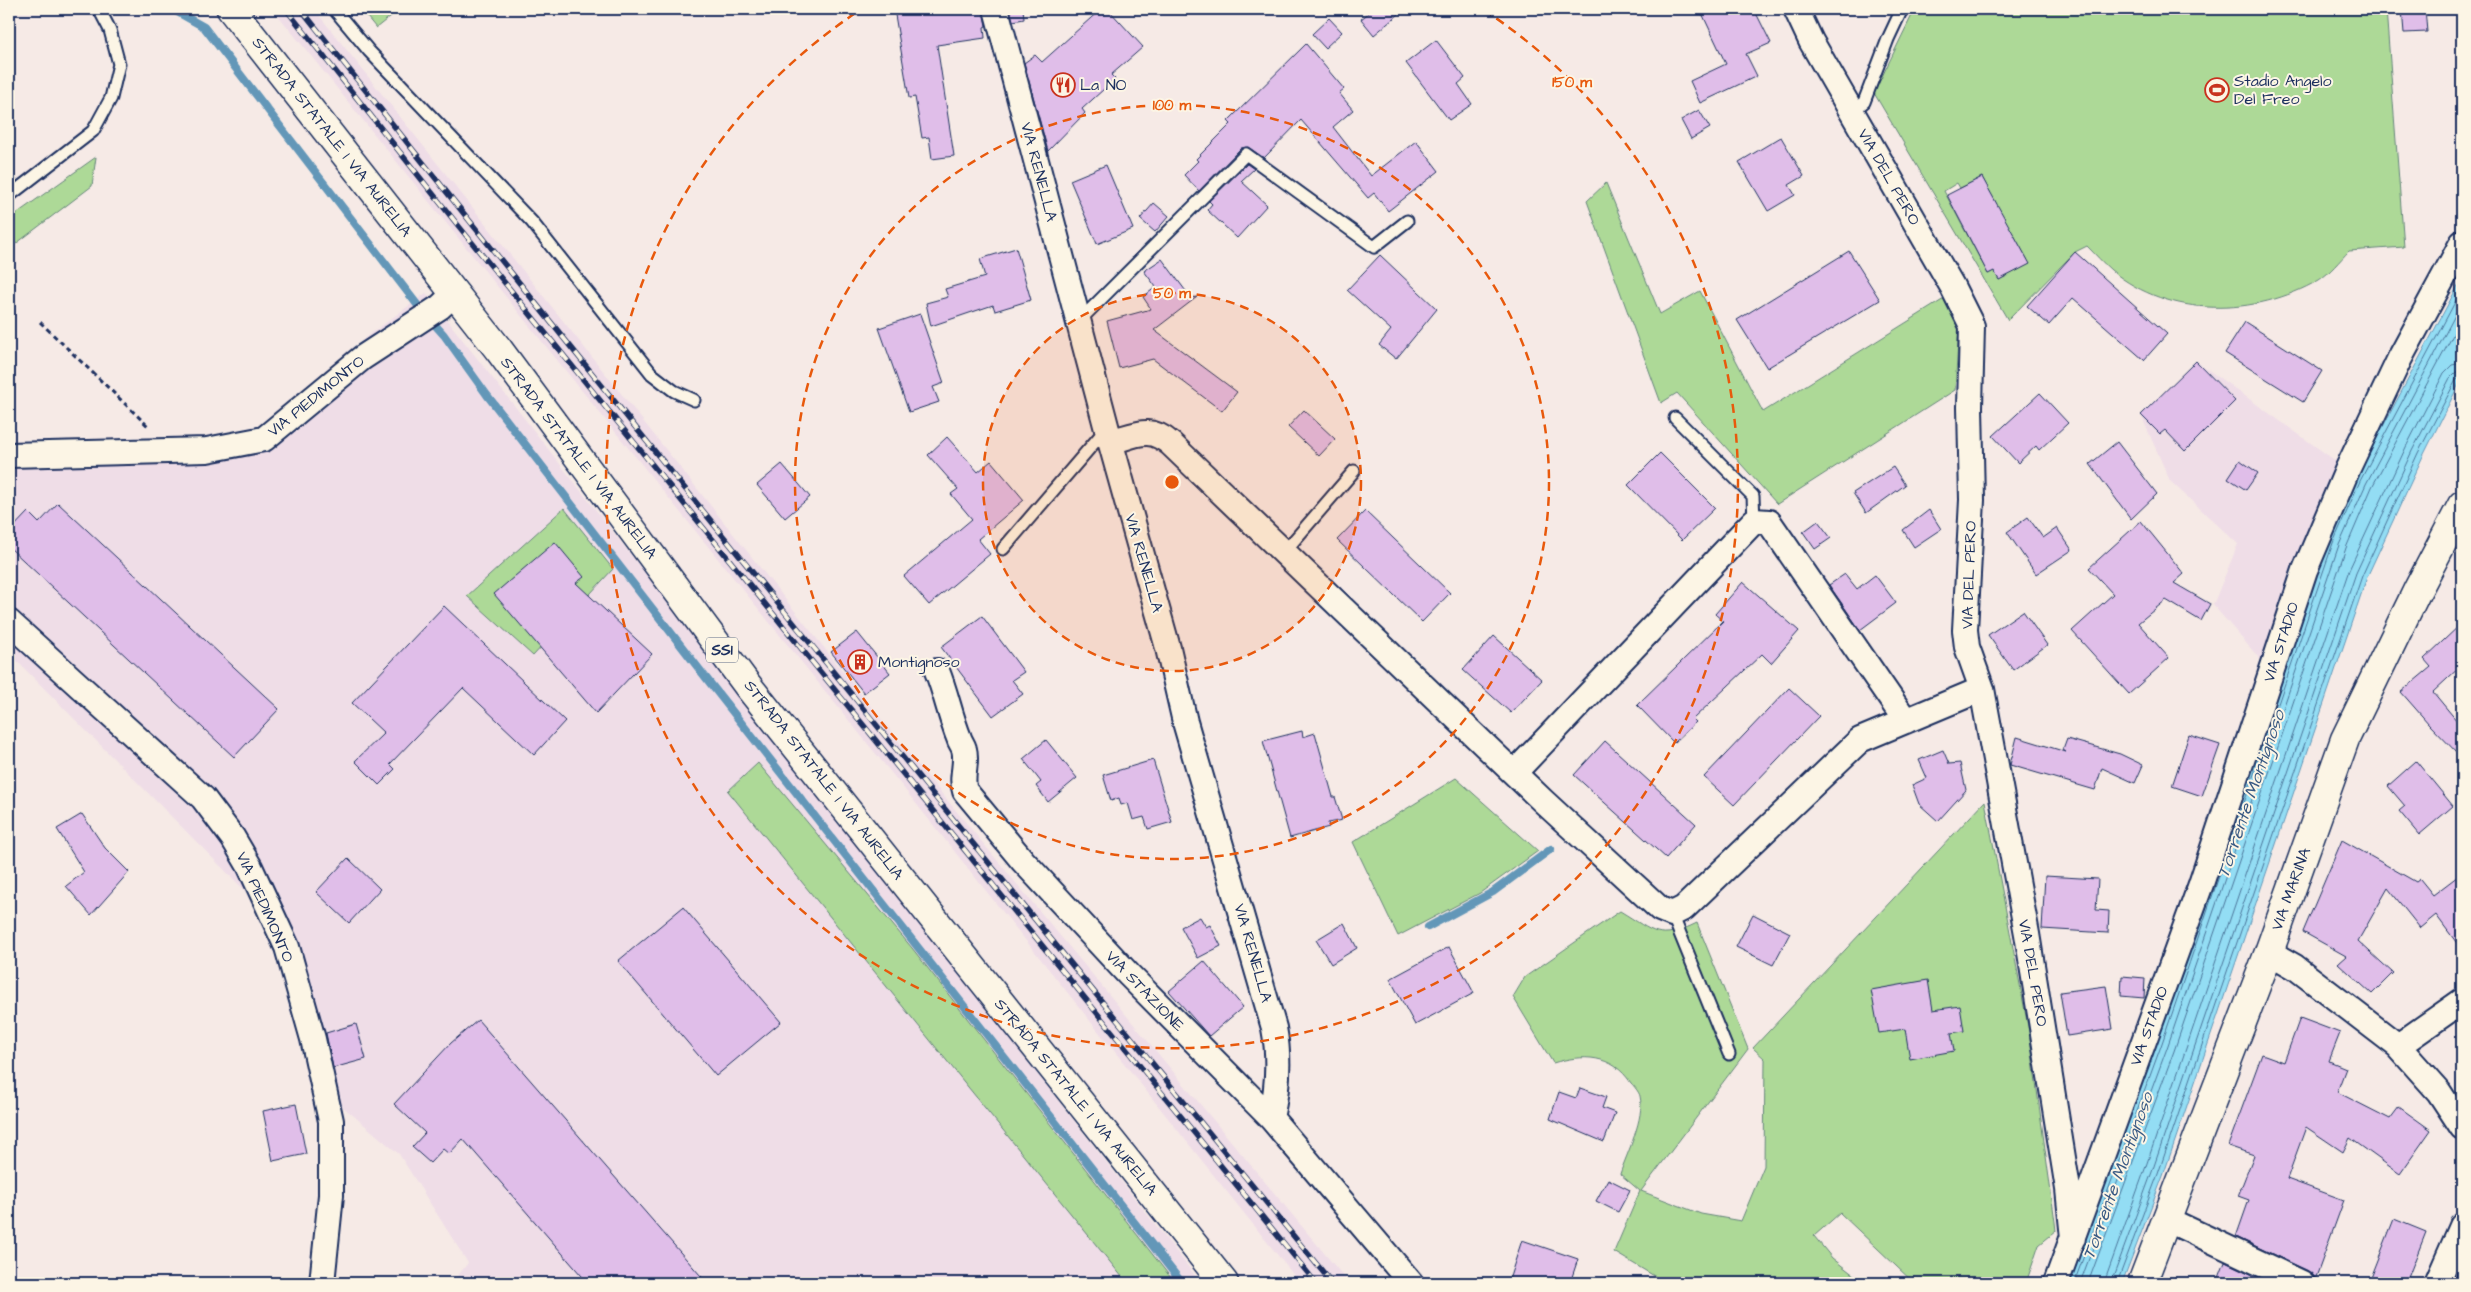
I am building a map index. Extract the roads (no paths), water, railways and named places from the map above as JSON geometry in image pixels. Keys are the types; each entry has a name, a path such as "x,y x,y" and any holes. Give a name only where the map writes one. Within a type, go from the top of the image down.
{"main road":[{"name":"STRADA STATALE 1 VIA AURELIA","path":"231,9 447,300 748,686 1224,1283"},
{"name":"VIA MARINA","path":"2142,1283 2268,952 2345,740 2455,527 2462,505"}],"street":[{"name":"VIA RENELLA","path":"996,9 1108,435 1168,648 1184,722 1274,1028 1279,1051 1277,1085 1271,1118"},
{"name":"VIA DEL PERO","path":"1796,9 1811,41 1952,286 1972,326 1970,407 1972,500 1965,630 1968,647 1982,689 2037,990 2068,1189 2073,1238"},
{"name":"VIA STADIO","path":"2056,1283 2201,884 2305,570 2348,468 2400,358 2462,243"},
{"name":"VIA PIEDIMONTO","path":"9,455 207,450 264,438 362,358 415,324 447,300"},
{"path":"1108,435 1148,431 1161,436 1285,551 1514,773 1660,909 1672,914 1684,908 1860,740 1884,728 1906,721 1982,689"},
{"path":"1514,773 1754,521 1769,522 1906,721"},
{"name":"VIA PIEDIMONTO","path":"9,622 203,798 233,838 250,867 287,947 313,1039 331,1121 331,1195 322,1283"},
{"name":"VIA STAZIONE","path":"937,671 964,749 965,762 962,784 965,791 1023,861 1129,975 1271,1118 1411,1283"},
{"path":"2268,952 2295,967 2398,1046 2439,1092 2462,1127"},
{"path":"2398,1046 2462,1001"},
{"path":"2166,1219 2302,1283"},
{"path":"2437,1283 2462,1226"}],"lane":[{"path":"9,196 93,132 111,98 119,64 110,30 99,9"},
{"path":"334,9 369,51 532,222 652,374 674,391 694,400"},
{"path":"1852,112 1864,102 1888,39 1902,9"},
{"path":"1079,321 1246,154 1374,247 1407,222"},
{"path":"1675,418 1753,496 1754,521"},
{"path":"1003,549 1108,435"},
{"path":"1285,551 1354,471"},
{"path":"1672,914 1729,1054"}],"water":[{"name":"Torrente Montignoso","path":"2462,278 2462,378 2423,456 2367,577 2163,1176 2122,1283 2068,1283 2156,1045 2328,541 2355,479"}],"waterway":[{"path":"172,9 204,27 419,307 444,335 487,395 710,683 1182,1283"},
{"path":"1428,927 1493,892 1551,849"}],"railway":[{"path":"286,9 457,224 1316,1283"},
{"path":"301,9 685,489 1332,1283"}],"place":[{"name":"La NO","path":"1063,85"},
{"name":"Stadio Angelo Del Freo","path":"2217,90"},
{"name":"Montignoso","path":"860,662"}]}
